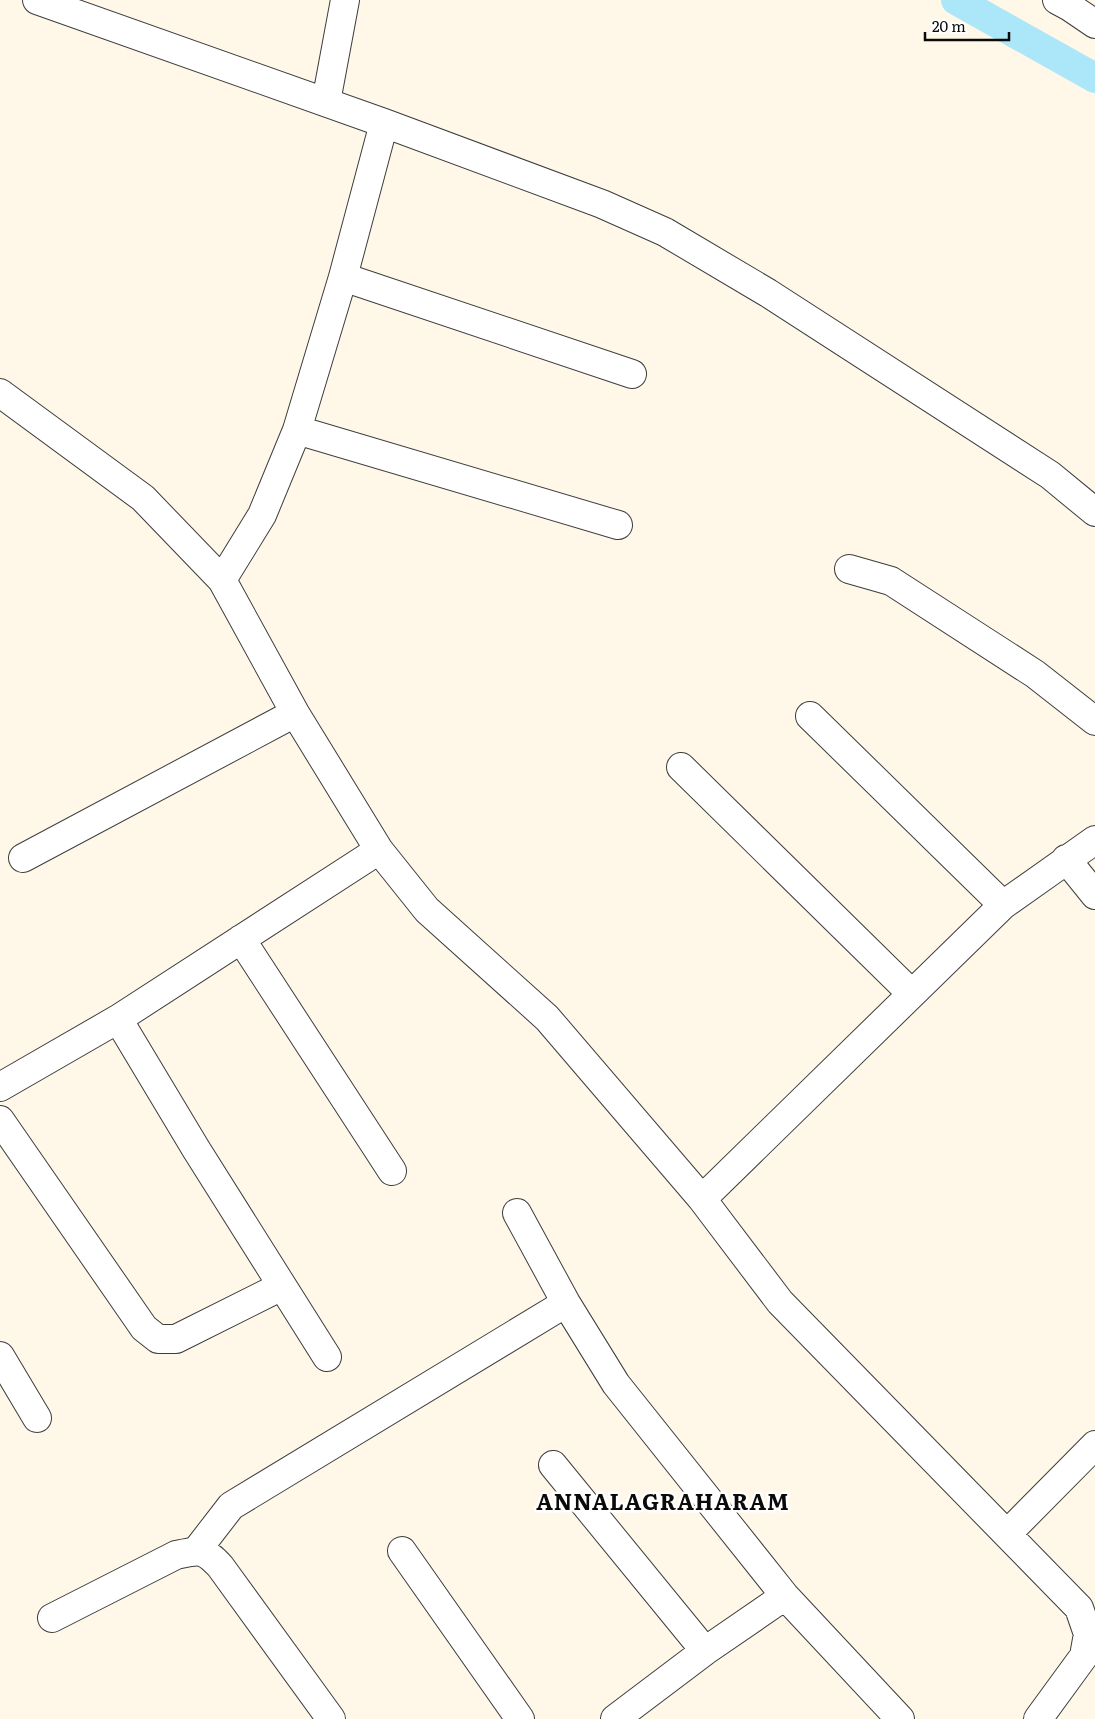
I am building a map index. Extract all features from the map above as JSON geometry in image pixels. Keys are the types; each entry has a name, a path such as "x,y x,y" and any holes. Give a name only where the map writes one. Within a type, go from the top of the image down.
{"street":[{"path":"37,0 384,122 602,204 665,232 768,293 1050,476 1095,512"},
{"path":"326,102 345,0"},
{"path":"1058,0 1095,24"},
{"path":"222,580 262,515 298,430 343,277 384,122"},
{"path":"343,277 632,374"},
{"path":"0,393 143,498 222,580 295,713 379,850 427,910 547,1018 702,1199 780,1302 1079,1608 1088,1634 1084,1656 1038,1719"},
{"path":"298,430 618,525"},
{"path":"849,568 890,581 1035,674 1095,721"},
{"path":"23,858 164,781 295,713"},
{"path":"810,716 1003,905"},
{"path":"681,767 912,994"},
{"path":"702,1199 1003,905 1095,840"},
{"path":"0,1087 118,1019 379,850"},
{"path":"1066,860 1095,895"},
{"path":"241,939 392,1171"},
{"path":"118,1019 196,1149 327,1357"},
{"path":"0,1120 144,1328 158,1339 176,1339 282,1286"},
{"path":"517,1213 566,1303 616,1384 785,1596 900,1719"},
{"path":"197,1550 231,1506 566,1303"},
{"path":"0,1356 37,1418"},
{"path":"1007,1534 1095,1445"},
{"path":"553,1465 705,1651"},
{"path":"52,1618 176,1554 197,1550 210,1555 220,1566 331,1719"},
{"path":"402,1551 520,1719"},
{"path":"615,1719 705,1651 785,1596"}],"waterway":[{"path":"956,0 1095,78"}],"district":[{"name":"ANNALAGRAHARAM","path":"663,1500"}]}
